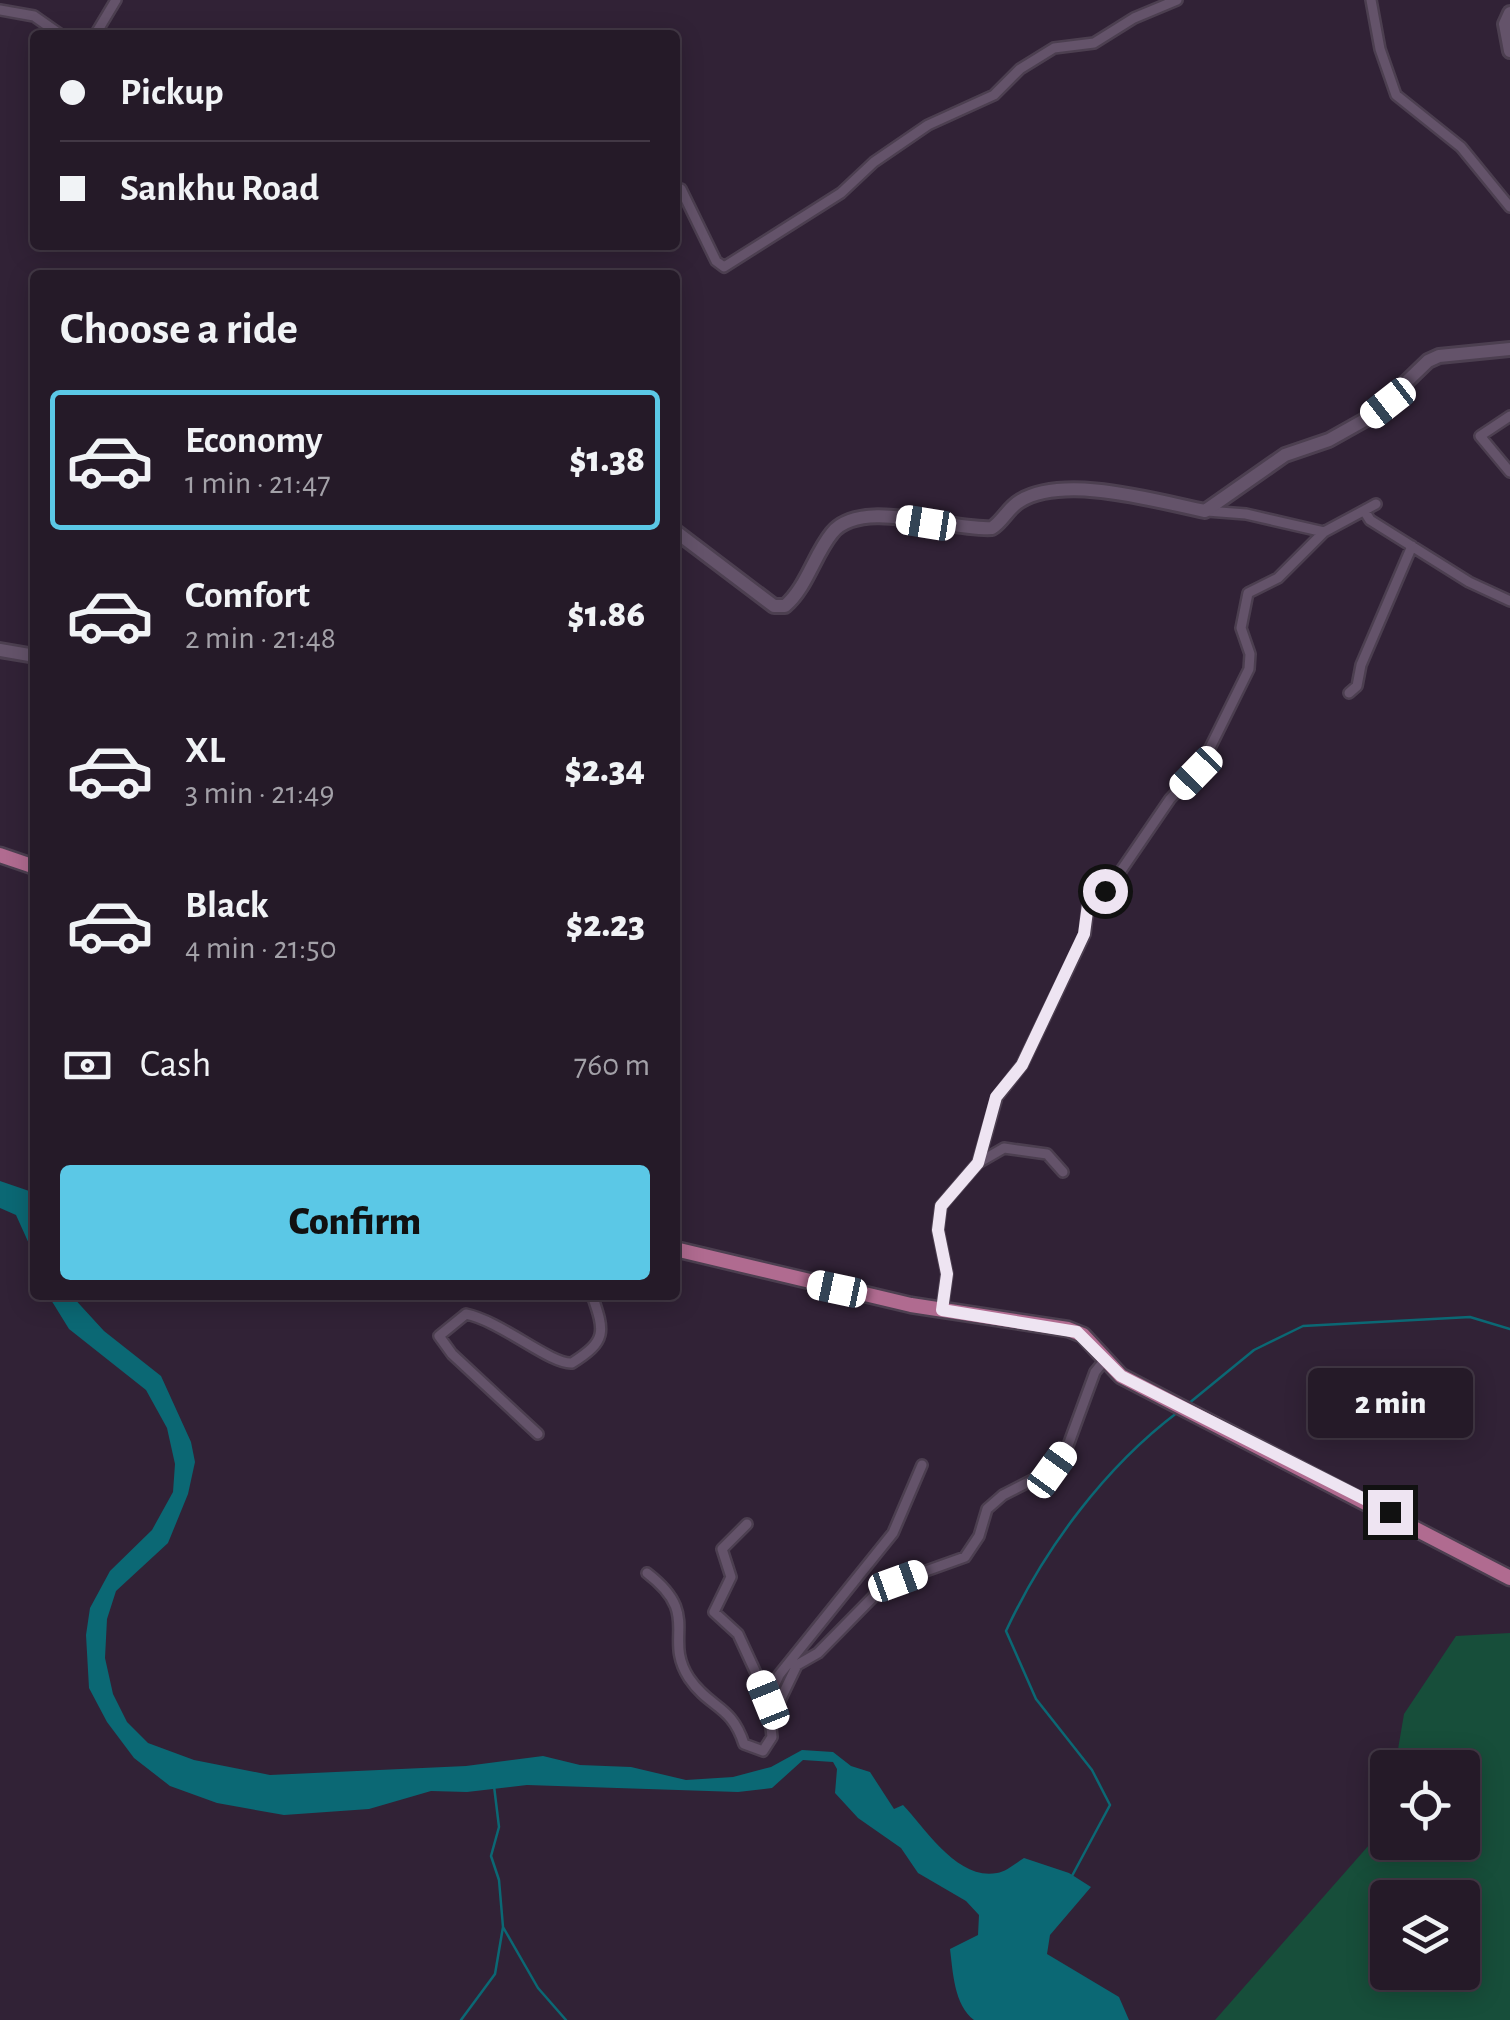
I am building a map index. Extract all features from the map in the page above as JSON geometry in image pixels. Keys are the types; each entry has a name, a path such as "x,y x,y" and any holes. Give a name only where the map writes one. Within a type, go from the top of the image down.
{"main road":[{"path":"0,855 30,865"},
{"path":"680,1250 779,1276 942,1310 1077,1332 1121,1376 1510,1578"}],"street":[{"path":"98,30 116,0"},
{"path":"680,189 716,262 724,267 841,193 874,162 928,125 994,96 1020,69 1054,48 1094,42 1134,18 1177,0"},
{"path":"1370,0 1396,95 1472,157 1510,207"},
{"path":"0,10 34,16 54,30"},
{"path":"1510,13 1505,24 1510,51"},
{"path":"1204,511 1285,454 1330,440 1370,417 1428,361 1439,356 1510,349"},
{"path":"1510,416 1480,436 1510,472"},
{"path":"680,535 774,606 785,606 834,530 868,514 955,528 992,528 1021,500 1058,492 1112,492 1204,511 1246,514 1324,532"},
{"path":"978,1163 996,1097 1022,1065 1084,934 1088,904 1114,881 1170,799 1201,766 1248,669 1250,654 1241,628 1243,601 1248,593 1278,578 1324,532 1376,504"},
{"path":"1366,512 1370,520 1469,582 1510,601"},
{"path":"1349,693 1357,686 1361,665 1412,546"},
{"path":"0,650 30,655"},
{"path":"942,1310 947,1267 940,1247 939,1215 946,1198 978,1163 1004,1148 1048,1154 1063,1172"},
{"path":"538,1434 452,1354 440,1336 466,1314 490,1318 552,1360 572,1363 593,1350 602,1335 594,1300"},
{"path":"647,1572 678,1603 682,1657 688,1676 706,1697 729,1711 744,1744 754,1751 767,1749 773,1715 796,1665 818,1652 875,1595 898,1581 964,1556 979,1536 987,1509 1003,1495 1052,1470 1066,1451 1095,1372 1104,1361"},
{"path":"768,1700 789,1658 818,1631 893,1533 922,1465"},
{"path":"747,1524 722,1549 731,1576 714,1612 738,1634 773,1715"}],"green space":[{"path":"1510,1633 1510,2020 1215,2020 1370,1844 1370,1860 1480,1860 1480,1750 1398,1750 1404,1714 1456,1636"}],"water":[{"path":"0,1181 30,1191 30,1246 16,1215 0,1208"},
{"path":"51,1300 76,1300 104,1331 161,1376 191,1442 195,1462 188,1494 168,1543 116,1591 107,1619 105,1658 113,1694 127,1722 148,1743 194,1760 270,1775 466,1766 543,1756 580,1765 631,1767 686,1780 733,1777 771,1767 802,1750 833,1752 851,1766 870,1772 894,1809 903,1805 944,1851 969,1869 997,1873 1024,1858 1069,1873 1091,1887 1050,1935 1047,1954 1119,1997 1129,2020 974,2020 967,2014 958,1997 950,1949 978,1935 979,1915 966,1901 918,1873 901,1848 858,1818 835,1793 837,1769 833,1762 803,1760 772,1788 738,1792 527,1785 467,1792 431,1791 369,1809 284,1815 217,1803 170,1786 134,1758 107,1722 89,1688 86,1635 90,1608 110,1571 152,1530 173,1492 175,1464 167,1428 146,1390 69,1329"}],"waterway":[{"path":"1188,1404 1254,1350 1303,1326 1470,1317 1510,1329"},
{"path":"1072,1876 1110,1805 1092,1770 1036,1699 1006,1631 1039,1570 1079,1511 1126,1458 1178,1412"},
{"path":"461,2020 495,1974 503,1927 499,1880 491,1856 499,1827 494,1786"},
{"path":"503,1927 538,1988 566,2020"}],"route":[{"path":"1105,891 1088,904 1084,934 1044,1020 1022,1065 996,1097 978,1163 941,1206 938,1230 947,1267 942,1310 1077,1332 1121,1376 1390,1512"}]}
